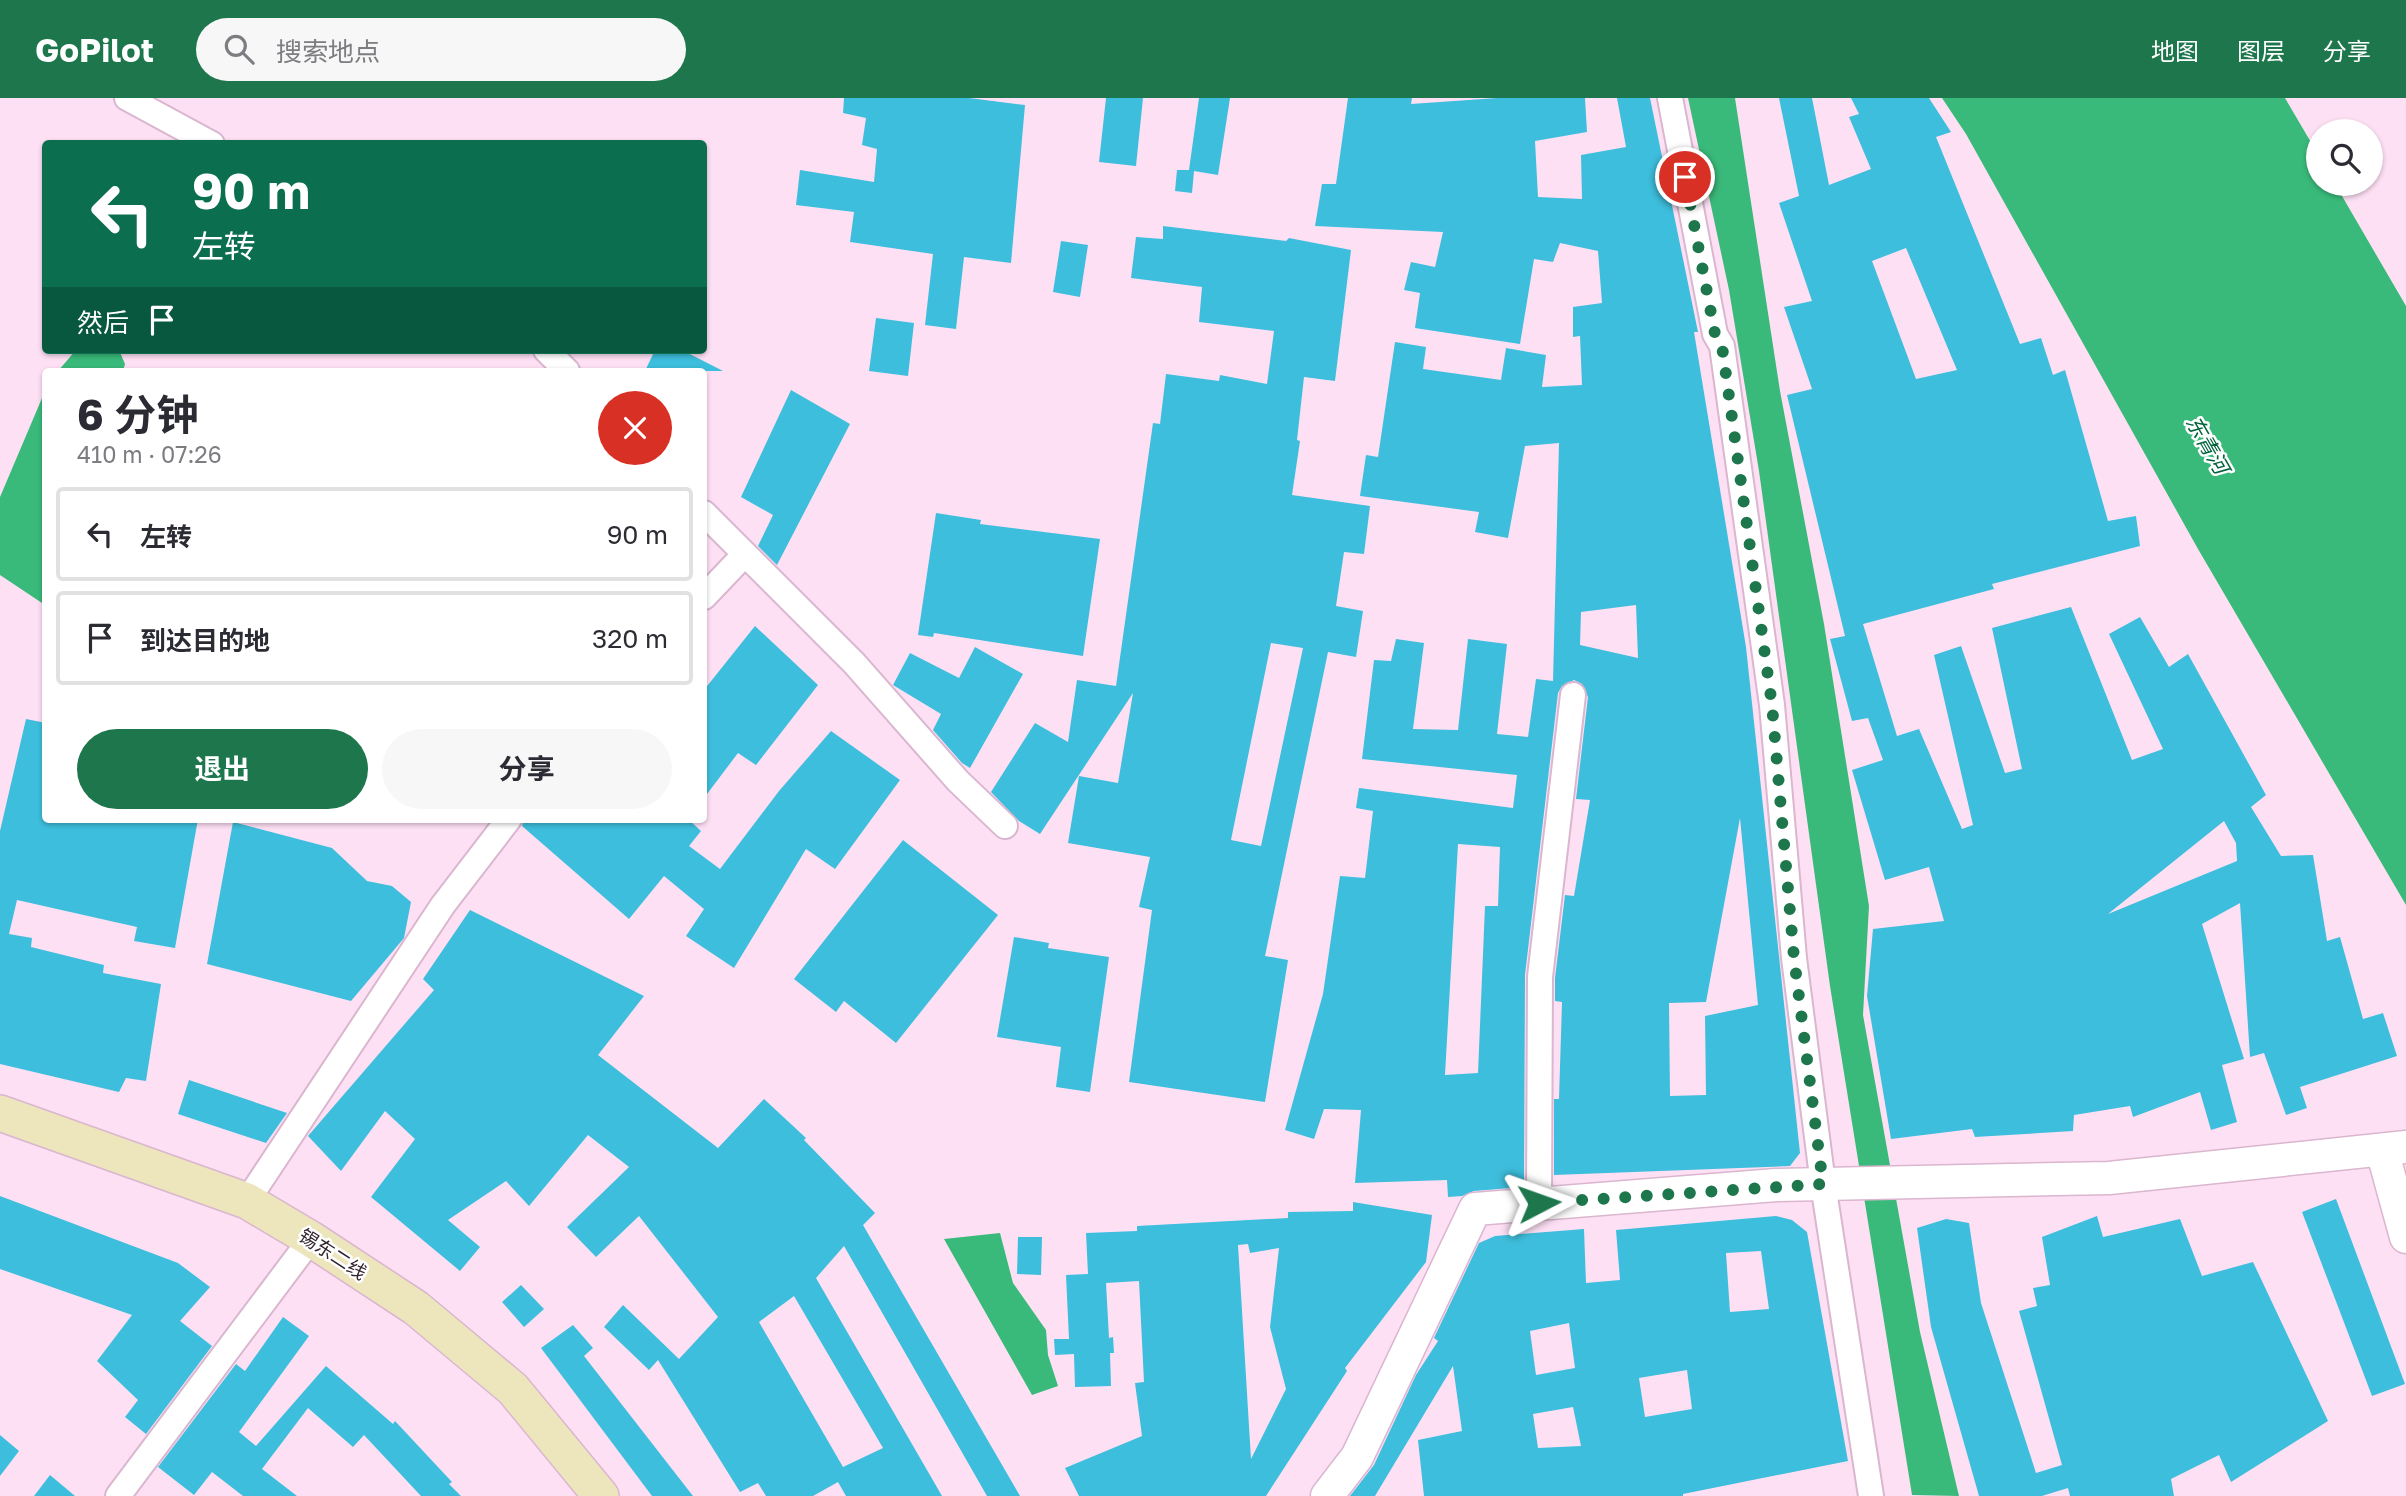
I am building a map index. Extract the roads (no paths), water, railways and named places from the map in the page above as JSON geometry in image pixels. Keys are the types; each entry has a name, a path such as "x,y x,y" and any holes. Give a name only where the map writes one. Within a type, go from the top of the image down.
{"main road":[{"name":"锡东二线","path":"0,1113 247,1201 311,1239 416,1308 513,1389 601,1496"}],"street":[{"path":"127,98 205,140"},
{"path":"1670,98 1715,334 1722,346 1772,705 1794,958 1823,1184 1871,1496"},
{"path":"550,354 564,368"},
{"path":"707,516 854,663 958,782 1005,826"},
{"path":"707,594 745,554"},
{"path":"1539,1203 1540,978 1573,695"},
{"path":"247,1201 443,905 506,823"},
{"path":"1327,1496 1357,1457 1475,1209 1823,1184 2109,1178 2394,1148 2406,1237"},
{"path":"118,1496 311,1239"}],"water":[{"path":"1688,98 1735,98 1780,391 1824,624 1869,906 1863,1015 1920,1332 1959,1496 1912,1495 1830,986 1759,471 1729,290"},
{"name":"东青河","path":"1942,98 2285,98 2306,134 2306,196 2342,196 2406,306 2406,905 2198,549 1966,134"},
{"path":"73,354 121,354 125,364 124,368 61,368"},
{"path":"42,398 42,603 0,575 0,497"},
{"path":"1000,1233 1013,1283 1046,1330 1048,1355 1058,1386 1032,1395 944,1239"}]}
